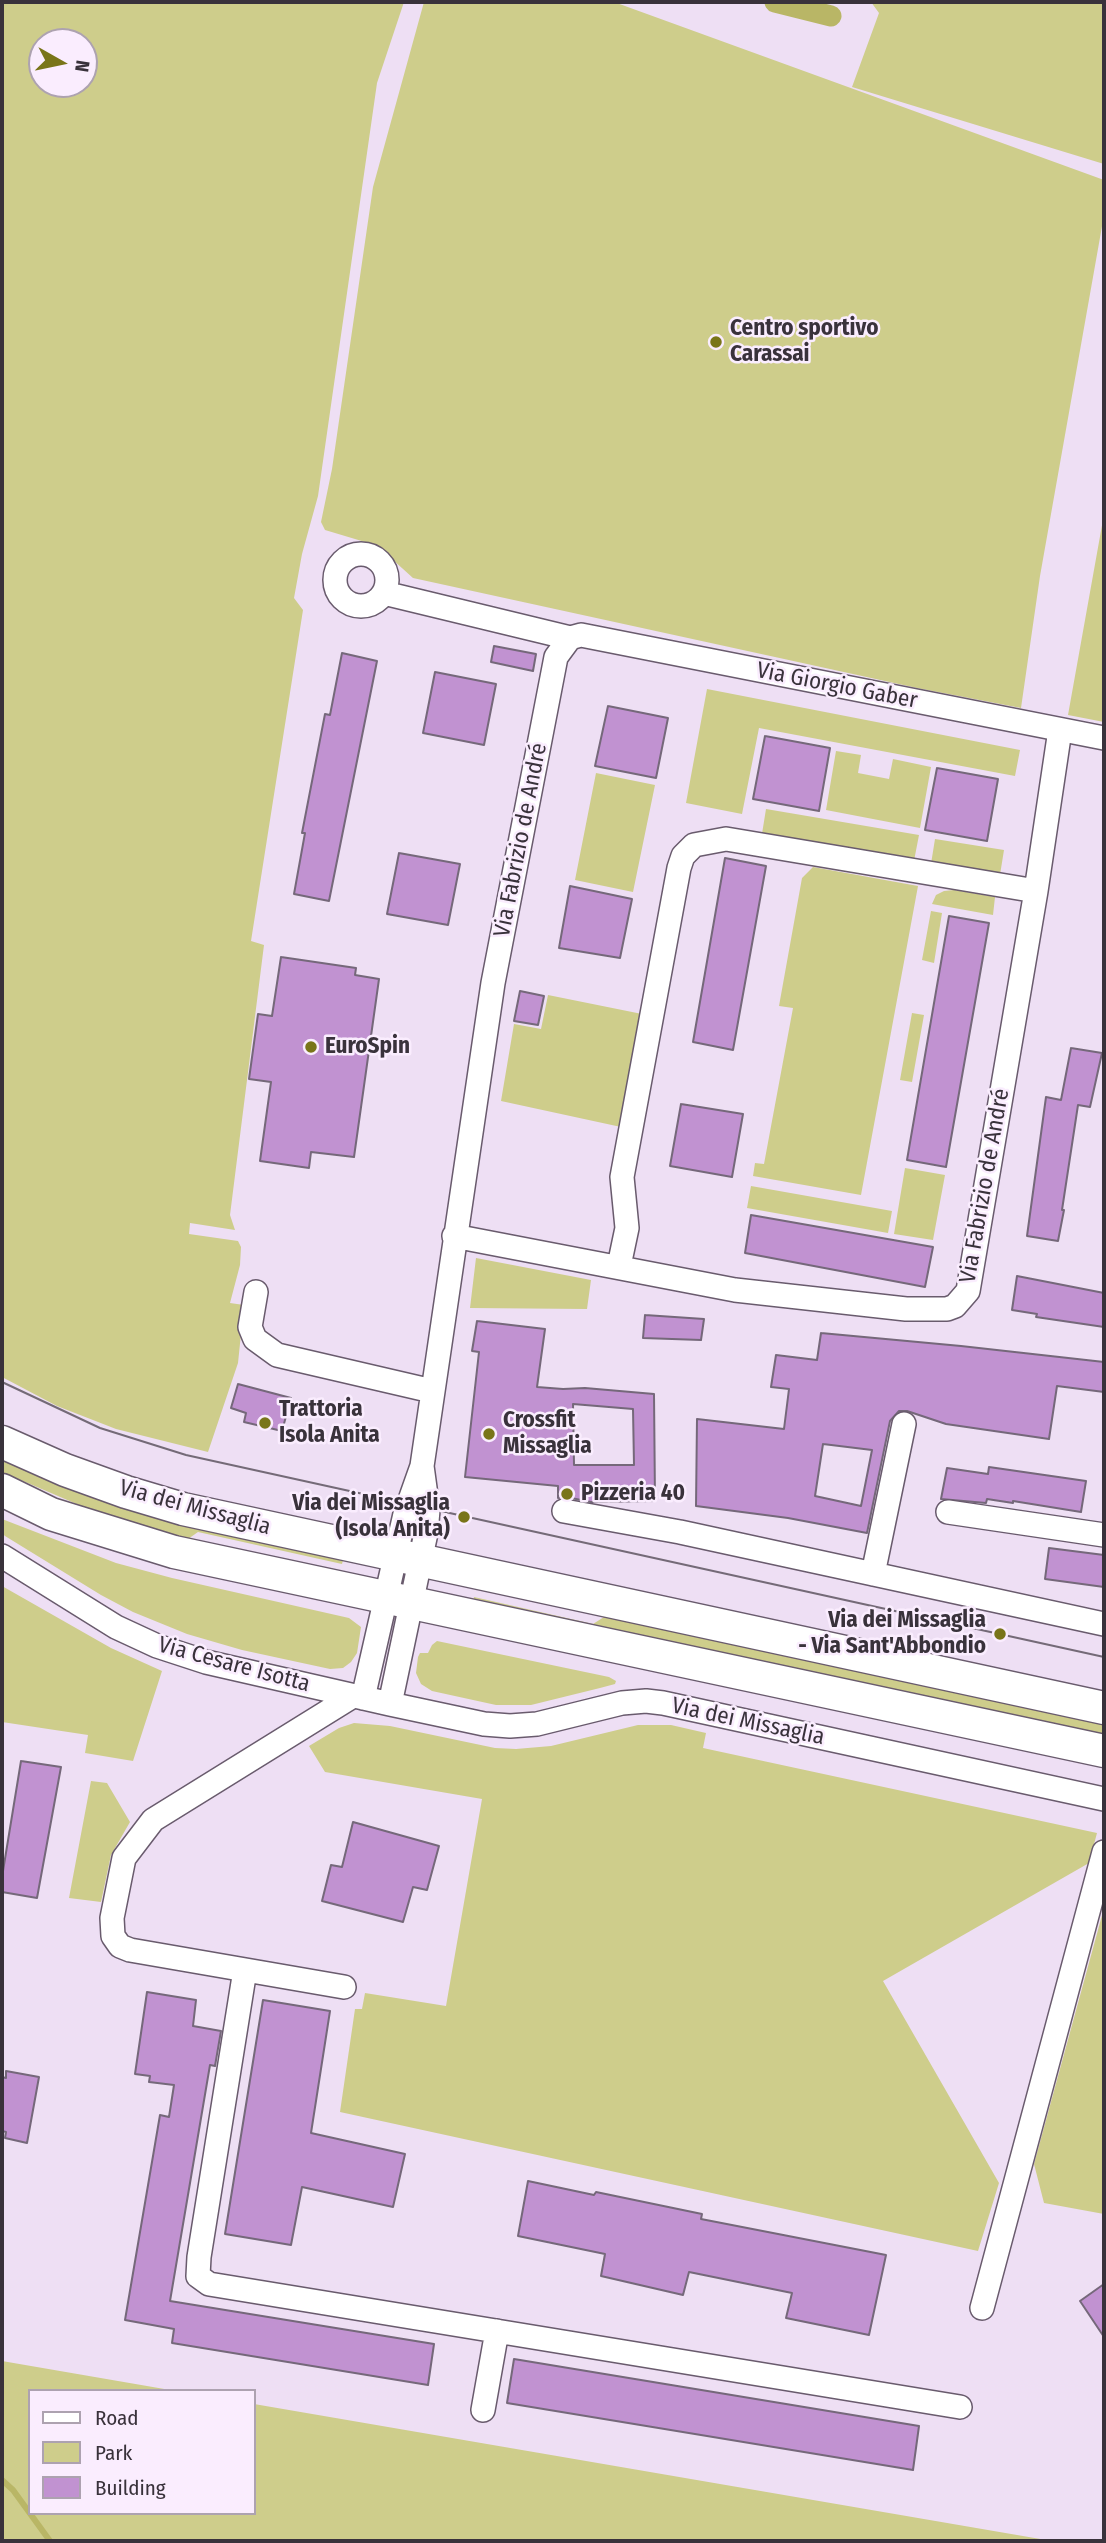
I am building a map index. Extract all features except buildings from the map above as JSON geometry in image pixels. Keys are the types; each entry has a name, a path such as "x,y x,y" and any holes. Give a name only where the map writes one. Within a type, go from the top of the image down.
{"main road":[{"name":"Via dei Missaglia","path":"2,1442 89,1479 183,1509 1104,1708"},
{"name":"Via dei Missaglia","path":"2,1490 51,1514 174,1552 1104,1751"}],"street":[{"path":"384,593 570,638"},
{"name":"Via Giorgio Gaber","path":"570,638 581,635 1104,738"},
{"name":"Via Fabrizio de André","path":"408,1559 428,1510 422,1466 493,983 556,657 570,638"},
{"name":"Via Fabrizio de André","path":"454,1236 735,1290 867,1306 947,1310 962,1300 968,1291 1036,891 1060,730"},
{"path":"619,1266 627,1228 622,1177 679,868 683,856 694,845 726,839 1036,891"},
{"path":"256,1292 250,1327 255,1339 277,1355 432,1391"},
{"path":"873,1574 904,1424"},
{"path":"564,1511 680,1532 1104,1624"},
{"path":"948,1512 1104,1535"},
{"name":"Via Cesare Isotta","path":"2,1556 116,1627 157,1646 206,1662 358,1697"},
{"path":"390,1704 399,1599 408,1559"},
{"path":"344,1987 130,1950 120,1946 113,1936 112,1919 124,1858 153,1820 358,1697 399,1599"},
{"name":"Via dei Missaglia","path":"358,1697 484,1724 510,1726 537,1724 622,1703 663,1703 1104,1799"},
{"path":"982,2308 1104,1852"},
{"path":"245,1970 199,2257 198,2276 209,2284 960,2407"},
{"path":"483,2410 497,2331"}],"green space":[{"path":"2,2 404,2 377,83 318,496 302,554 294,598 303,610 251,941 264,945 230,1215 235,1230 190,1223 189,1234 238,1241 241,1247 240,1265 230,1303 244,1305 238,1363 208,1452 116,1429 57,1406 2,1377"},
{"name":"Centro sportivo Carassai","path":"424,2 614,2 1104,180 1104,215 1040,576 1021,708 917,688 413,578 382,550 325,530 321,522 332,469 373,187"},
{"path":"871,2 1104,2 1104,164 852,87 879,13"},
{"path":"1104,514 1104,722 1068,715"},
{"path":"707,689 1020,750 1015,776 759,728 742,814 686,803"},
{"path":"836,751 861,755 858,773 889,779 893,759 931,767 920,828 826,810"},
{"path":"596,773 655,785 633,892 575,880"},
{"path":"766,809 919,835 913,866 761,840"},
{"path":"935,839 1004,850 999,881 930,870"},
{"path":"813,867 918,886 861,1195 753,1176 755,1163 764,1164 793,1008 779,1006 802,878"},
{"path":"954,890 995,897 993,915 932,904 936,895"},
{"path":"931,911 942,913 934,963 922,960"},
{"path":"548,995 642,1014 621,1127 501,1101 514,1024 541,1029"},
{"path":"912,1013 924,1015 912,1082 900,1080"},
{"path":"905,1168 945,1175 933,1240 894,1234"},
{"path":"751,1186 892,1211 888,1233 747,1208"},
{"path":"476,1258 591,1280 587,1309 470,1308"},
{"path":"2,1457 40,1476 133,1511 343,1560 342,1564 198,1532 188,1539 165,1534 93,1511 2,1472"},
{"path":"2,1519 116,1563 349,1618 361,1627 357,1653 343,1668 330,1669 242,1650 187,1634 133,1612 101,1595 5,1536 2,1533"},
{"path":"2,1586 111,1648 162,1671 133,1761 85,1753 88,1735 2,1722"},
{"path":"474,1597 593,1624 604,1617 1104,1725 1104,1739 473,1602"},
{"path":"437,1641 609,1677 616,1681 615,1684 531,1705 496,1705 432,1691 421,1684 416,1673 420,1653 428,1653"},
{"path":"354,1723 390,1726 495,1748 516,1749 551,1746 638,1725 671,1725 706,1733 703,1748 1097,1833 1089,1863 883,1981 999,2183 978,2251 340,2112 355,2009 362,2009 365,1993 446,2006 482,1799 325,1772 309,1746 339,1728"},
{"path":"91,1781 107,1783 130,1822 111,1855 101,1902 69,1898"},
{"path":"1104,1908 1104,2214 1044,2203 1034,2164"},
{"path":"2,2361 164,2389 28,2389 28,2515 256,2515 256,2404 1052,2541 2,2541"}],"waterway":[{"path":"775,2 831,16"},
{"path":"2,2480 28,2511"},
{"path":"31,2515 50,2541"}],"tram line":[{"path":"2,1382 100,1428 186,1455 1104,1657"}],"place":[{"name":"Centro sportivo Carassai","path":"716,342"},
{"name":"EuroSpin","path":"311,1047"},
{"name":"Trattoria Isola Anita","path":"265,1423"},
{"name":"Crossfit Missaglia","path":"489,1434"},
{"name":"Pizzeria 40","path":"567,1494"},
{"name":"Via dei Missaglia (Isola Anita)","path":"464,1517"},
{"name":"Via dei Missaglia - Via Sant'Abbondio","path":"1000,1634"}]}
